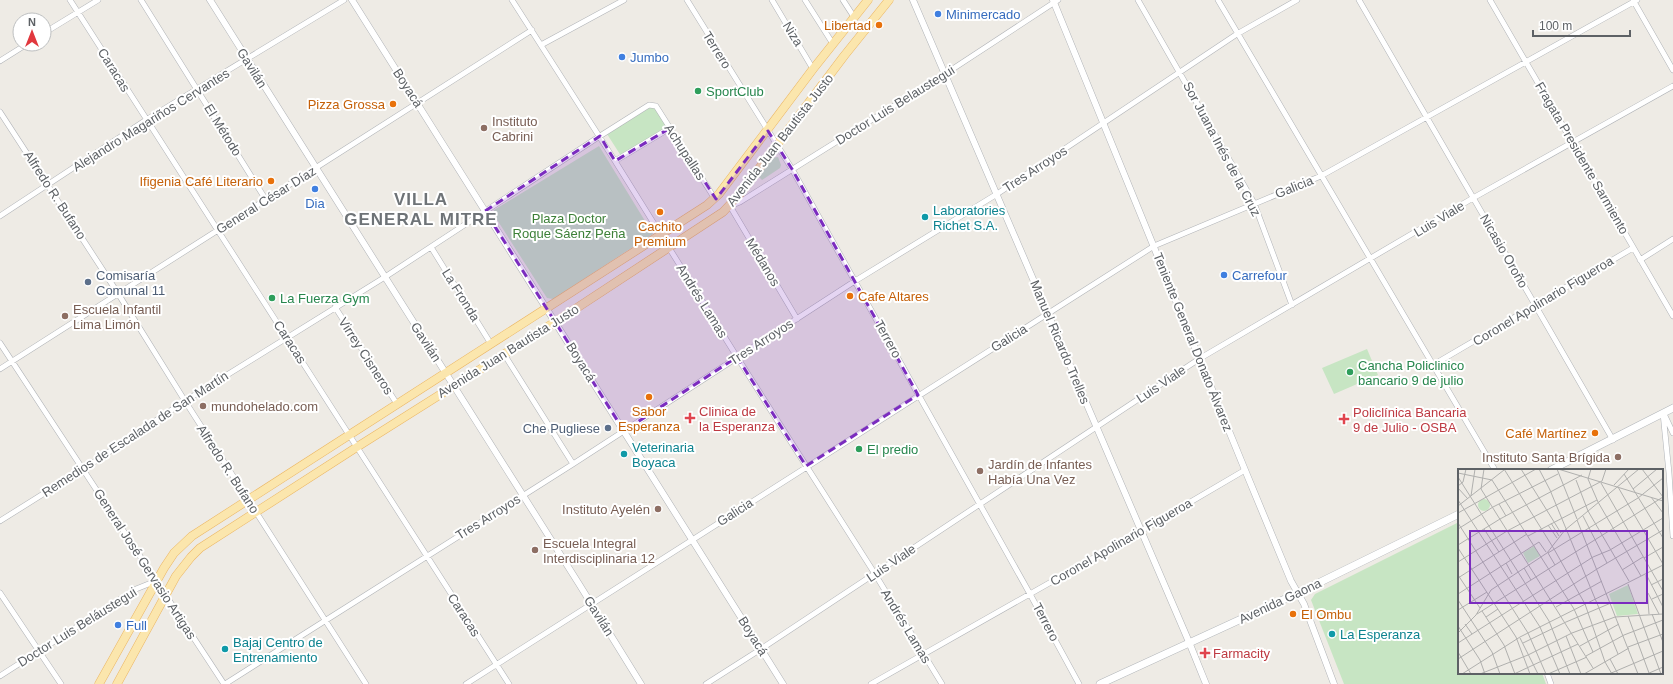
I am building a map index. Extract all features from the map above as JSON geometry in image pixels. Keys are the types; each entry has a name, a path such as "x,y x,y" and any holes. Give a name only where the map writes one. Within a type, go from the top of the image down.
{"main road":[{"name":"Avenida Juan Bautista Justo","path":"99,684 156,581 168,562 183,544 192,536 350,436 546,307 715,199 868,0"},
{"name":"Avenida Juan Bautista Justo","path":"117,684 176,576 200,548 555,322 730,206 889,0"},
{"path":"1553,469 1613,440 1673,408"},
{"name":"Avenida Gaona","path":"1100,684 1298,593 1458,514"}],"street":[{"name":"Caracas","path":"70,0 509,684"},
{"path":"52,28 98,0"},
{"name":"El Método","path":"141,0 266,200"},
{"name":"Gavilán","path":"210,0 446,372 641,684"},
{"name":"Alejandro Magariños Cervantes","path":"0,216 146,120 198,90 344,0"},
{"name":"Boyacá","path":"352,0 783,684"},
{"name":"Andrés Lamas","path":"512,0 600,136 660,235 875,574 942,684"},
{"path":"542,45 624,0"},
{"name":"Terrero","path":"686,0 792,169 1079,684"},
{"name":"Niza","path":"772,0 814,69"},
{"path":"805,0 833,44"},
{"path":"843,0 854,17"},
{"name":"Manuel Ricardo Trelles","path":"913,0 1206,684"},
{"name":"Sor Juana Inés de la Cruz","path":"1138,0 1254,203 1292,304"},
{"path":"1218,0 1494,469"},
{"name":"Tres Arroyos","path":"225,684 426,556 524,496 855,281 997,194 1237,34 1297,0"},
{"name":"Nicasio Oroño","path":"1359,0 1613,440"},
{"name":"Fragata Presidente Sarmiento","path":"1490,0 1673,316"},
{"name":"Doctor Luis Belaustegui","path":"730,206 740,202 945,74 1055,1"},
{"name":"Teniente General Donato Álvarez","path":"1055,1 1102,124 1154,246 1199,359 1291,581 1311,620 1333,684"},
{"path":"1635,1 1673,70"},
{"name":"Galicia","path":"466,684 806,466 1154,246 1321,176 1635,1"},
{"name":"General César Díaz","path":"0,369 532,30"},
{"path":"0,61 14,52"},
{"name":"Luis Viale","path":"706,684 762,649 1199,359 1370,260 1473,198 1673,86"},
{"name":"Remedios de Escalada de San Martín","path":"0,521 83,470 185,400 385,277 649,105 656,106"},
{"name":"Achupallas","path":"656,106 715,199"},
{"name":"Alfredo R. Bufano","path":"0,112 49,184 366,684"},
{"path":"615,160 670,128"},
{"name":"Médanos","path":"730,206 797,319"},
{"path":"1640,260 1673,239"},
{"name":"La Fronda","path":"431,247 491,344"},
{"name":"Coronel Apolinario Figueroa","path":"1433,365 1633,248"},
{"name":"Virrey Cisneros","path":"335,307 397,404"},
{"name":"General José Gervasio Artigas","path":"0,343 225,684"},
{"path":"504,354 573,464"},
{"path":"1663,413 1673,433"},
{"path":"1663,413 1673,536"},
{"path":"1669,473 1673,464"},
{"name":"Coronel Apolinario Figueroa","path":"871,684 1141,531 1245,470"},
{"name":"Doctor Luis Beláustegui","path":"0,676 136,589 156,581"},
{"path":"0,593 60,684"},
{"path":"1547,674 1551,684"}],"highlighted area":[{"path":"670,128 716,199 768,131 792,169 918,395 806,466 737,357 624,431 485,211 600,136 615,161"}],"green space":[{"path":"654,105 670,130 623,159 607,134"},
{"name":"Plaza Doctor Roque Sáenz Peña","path":"599,146 653,234 553,299 547,298 494,215 494,210"},
{"path":"778,157 781,165 780,168 762,180 758,176 771,158"},
{"name":"Cancha Policlinico bancario 9 de julio","path":"1367,349 1378,375 1334,394 1322,368"},
{"path":"1458,522 1458,674 1542,674 1546,684 1344,684 1311,600 1315,594"}],"place":[{"name":"Minimercado","path":"938,14"},
{"name":"Libertad","path":"879,25"},
{"name":"Jumbo","path":"622,57"},
{"name":"SportClub","path":"698,91"},
{"name":"Pizza Grossa","path":"393,104"},
{"name":"Instituto Cabrini","path":"484,128"},
{"name":"Ifigenia Café Literario","path":"271,181"},
{"name":"Dia","path":"315,189"},
{"name":"Cachito Premium","path":"660,212"},
{"name":"Laboratories Richet S.A.","path":"925,217"},
{"name":"Carrefour","path":"1224,275"},
{"name":"Comisaría Comunal 11","path":"88,282"},
{"name":"Cafe Altares","path":"850,296"},
{"name":"La Fuerza Gym","path":"272,298"},
{"name":"Escuela Infantil Lima Limón","path":"65,316"},
{"name":"Cancha Policlinico bancario 9 de julio","path":"1350,372"},
{"name":"Sabor Esperanza","path":"649,397"},
{"name":"mundohelado.com","path":"203,406"},
{"name":"Clinica de la Esperanza","path":"690,418"},
{"name":"Policlínica Bancaria 9 de Julio - OSBA","path":"1344,419"},
{"name":"Che Pugliese","path":"608,428"},
{"name":"Café Martínez","path":"1595,433"},
{"name":"El predio","path":"859,449"},
{"name":"Veterinaria Boyaca","path":"624,454"},
{"name":"Instituto Santa Brígida","path":"1618,457"},
{"name":"Jardín de Infantes Había Una Vez","path":"980,471"},
{"name":"Instituto Ayelén","path":"658,509"},
{"name":"Escuela Integral Interdisciplinaria 12","path":"535,550"},
{"name":"El Ombu","path":"1293,614"},
{"name":"Full","path":"118,625"},
{"name":"La Esperanza","path":"1332,634"},
{"name":"Bajaj Centro de Entrenamiento","path":"225,649"},
{"name":"Farmacity","path":"1205,653"}],"district":[{"name":"VILLA GENERAL MITRE","path":"421,209"}]}
